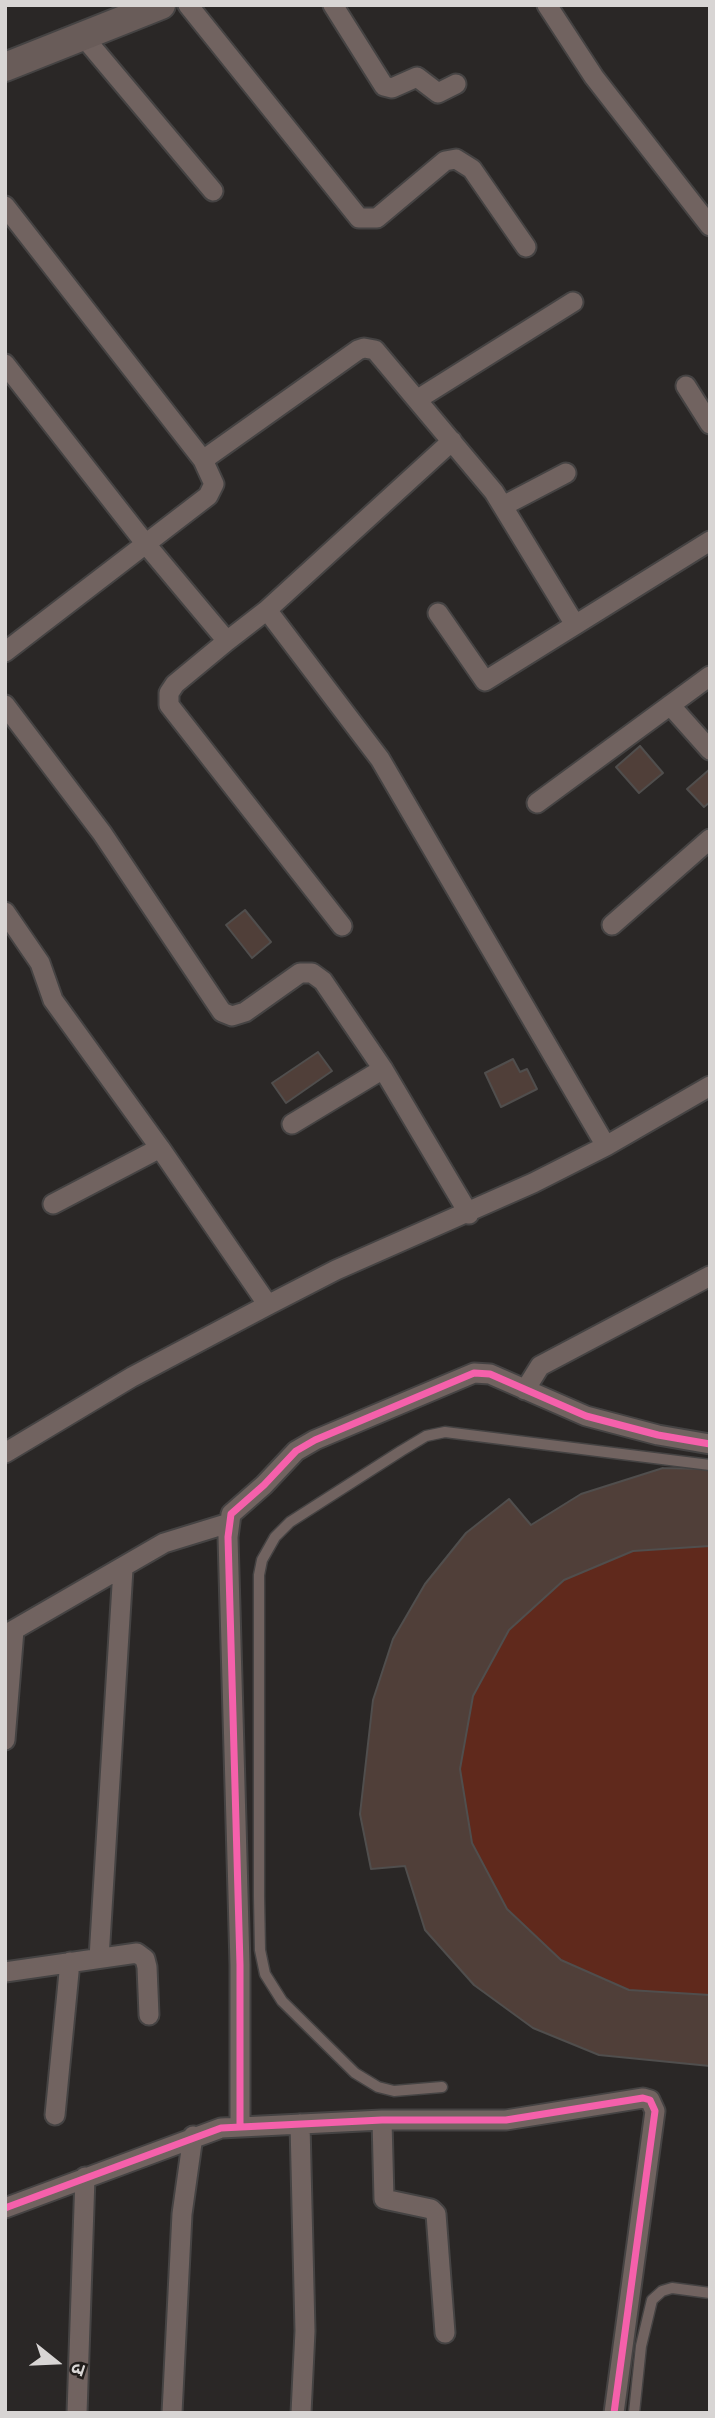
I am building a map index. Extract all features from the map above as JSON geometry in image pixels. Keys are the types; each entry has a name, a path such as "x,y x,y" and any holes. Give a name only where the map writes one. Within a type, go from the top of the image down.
{"street":[{"path":"5,50 116,5"},
{"path":"5,67 161,5"},
{"path":"188,5 359,218 377,218 446,161 456,159 471,169 526,247"},
{"path":"333,5 384,86 392,88 417,77 438,93 456,84"},
{"path":"547,5 594,77 710,226"},
{"path":"82,35 213,191"},
{"path":"5,206 203,460 214,480 211,492 5,652"},
{"path":"418,399 573,302"},
{"path":"203,460 364,348 383,355 503,506 574,623"},
{"path":"5,364 145,543 227,641"},
{"path":"686,386 710,424"},
{"path":"342,926 169,705 169,693 175,684 267,610 452,441"},
{"path":"503,506 566,473"},
{"path":"438,612 485,681 574,623 710,541"},
{"path":"267,610 380,759 606,1146"},
{"path":"537,803 710,676"},
{"path":"5,705 102,833 222,1012 232,1016 245,1012 295,974 312,973 329,988 383,1069 469,1213"},
{"path":"670,705 710,750"},
{"path":"612,925 710,839"},
{"path":"5,912 40,963 53,1000 160,1148 268,1306"},
{"path":"292,1124 383,1069"},
{"path":"7,1448 132,1377 336,1270 469,1213 606,1146 710,1086"},
{"path":"53,1203 160,1148"},
{"path":"525,1390 540,1366 710,1276"},
{"path":"240,2126 240,1965 229,1522 236,1507 264,1485 296,1451 474,1373 490,1374 586,1416 658,1435 710,1444"},
{"path":"5,1740 10,1632 164,1543 229,1522"},
{"path":"99,1958 122,1569"},
{"path":"5,1972 130,1953 142,1956 147,1967 149,2015"},
{"path":"55,2115 69,1962"},
{"path":"5,2208 193,2136 240,2126 382,2120 506,2120 636,2097 650,2100 655,2110 614,2413"},
{"path":"382,2120 384,2199 431,2209 436,2214 445,2333"},
{"path":"300,2124 305,2331 301,2413"},
{"path":"172,2413 182,2214 193,2136"},
{"path":"77,2413 85,2177"}],"lane":[{"path":"442,2087 394,2091 378,2087 355,2073 282,2001 265,1974 260,1951 259,1897 259,1574 262,1560 275,1537 290,1521 401,1451 426,1437 445,1432 710,1465"},
{"path":"634,2413 641,2346 652,2300 662,2291 672,2288 710,2292"}],"shaded area":[{"path":"710,1469 710,2066 599,2055 533,2028 474,1985 425,1930 405,1866 371,1869 360,1814 373,1700 393,1639 425,1584 466,1533 531,1525 581,1494"}],"building":[{"path":"640,746 663,773 639,793 616,767"},
{"path":"710,769 710,802 704,807 687,789"},
{"path":"245,910 271,942 252,958 226,925"},
{"path":"318,1052 332,1071 286,1103 272,1083"},
{"path":"513,1059 520,1072 527,1069 537,1089 501,1107 485,1073"},
{"path":"663,1468 710,1469 710,1546 633,1551 564,1580 509,1630 473,1696 460,1769 472,1843 507,1909 561,1960 629,1990 710,1995 710,2066 599,2055 533,2028 474,1985 425,1930 405,1866 371,1869 360,1814 373,1700 393,1639 425,1584 466,1533 509,1499 531,1525 581,1494"}],"cycle path":[{"path":"240,2125 240,1965 228,1537 231,1514 264,1485 296,1451 315,1440 474,1373 490,1374 586,1416 658,1435 710,1444"},
{"path":"5,2208 221,2128 382,2120 506,2120 643,2098 650,2100 655,2111 614,2413"}]}
